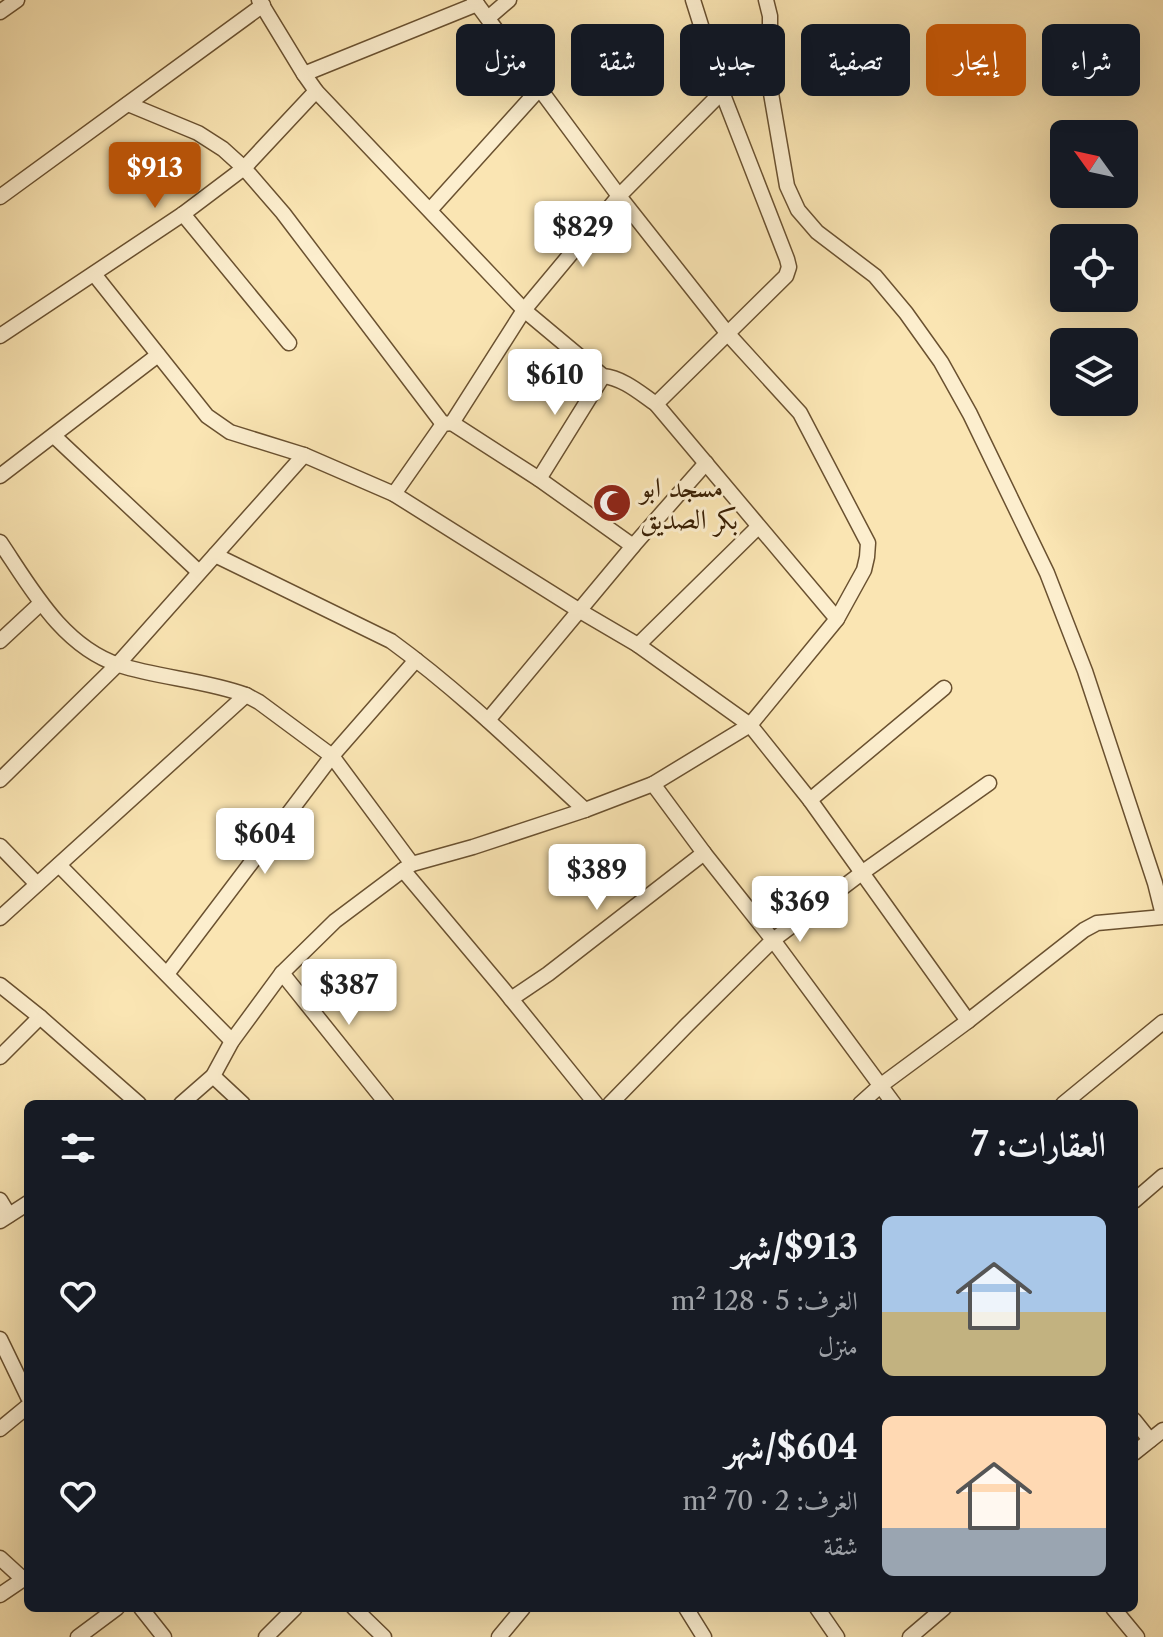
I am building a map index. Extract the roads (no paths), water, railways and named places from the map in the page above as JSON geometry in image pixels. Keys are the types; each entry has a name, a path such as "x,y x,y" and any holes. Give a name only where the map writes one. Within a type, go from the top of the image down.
{"street":[{"path":"0,12 17,0"},
{"path":"488,18 509,0"},
{"path":"693,0 701,24"},
{"path":"766,0 770,16 768,76 787,186 798,210 817,232 875,276 906,313 941,362 970,414 1047,573 1074,643 1155,883 1163,916 1097,923 1084,930 864,1100"},
{"path":"304,74 475,2 492,24"},
{"path":"0,197 261,3 316,91 524,310 603,376 631,386 656,404 837,619"},
{"path":"0,336 183,214 244,168 316,91"},
{"path":"430,210 533,96"},
{"path":"186,1100 213,1076 232,1041 282,973 335,921 408,867 585,810 653,784 750,725 837,619 864,570 868,543 800,413 728,334 619,196 546,96"},
{"path":"394,494 487,371 524,310 619,196 718,96"},
{"path":"656,404 786,276 789,267 724,96"},
{"path":"128,104 198,133 223,149 244,168 283,213 448,424 539,479 633,546"},
{"path":"183,214 289,343"},
{"path":"94,274 207,416 218,424 230,432 304,455 394,494 638,645 750,725 810,800 968,1021"},
{"path":"0,476 158,355"},
{"path":"539,479 603,376"},
{"path":"54,436 199,572"},
{"path":"0,780 118,664 304,455"},
{"path":"488,720 706,463"},
{"path":"638,645 758,527"},
{"path":"0,542 41,603 80,645 118,664 246,695 332,756 408,867 593,1100"},
{"path":"215,555 391,641 488,720 585,810"},
{"path":"0,641 41,603"},
{"path":"167,974 332,756 416,660"},
{"path":"810,800 944,688"},
{"path":"0,918 246,695"},
{"path":"614,1100 773,940 989,783"},
{"path":"653,784 891,1100"},
{"path":"0,846 37,884"},
{"path":"511,999 704,853"},
{"path":"59,865 232,1041"},
{"path":"282,973 384,1100"},
{"path":"0,985 134,1100"},
{"path":"0,1057 40,1017"},
{"path":"1068,1100 1163,1022"},
{"path":"213,1076 239,1100"},
{"path":"1138,1198 1163,1176"},
{"path":"0,1200 5,1218 24,1206"},
{"path":"1,1342 24,1389"},
{"path":"0,1429 24,1409"},
{"path":"1138,1422 1159,1434 1138,1450"},
{"path":"0,1558 24,1576"},
{"path":"0,1595 24,1579"},
{"path":"78,1637 112,1612"},
{"path":"145,1612 164,1637"},
{"path":"266,1637 291,1612"},
{"path":"358,1612 384,1637"},
{"path":"499,1637 520,1612"},
{"path":"688,1612 704,1637"},
{"path":"820,1612 837,1637"},
{"path":"910,1637 939,1612"},
{"path":"1116,1612 1137,1637"}],"place":[{"name":"مسجد ابو بكر الصديق","path":"612,503"}]}
